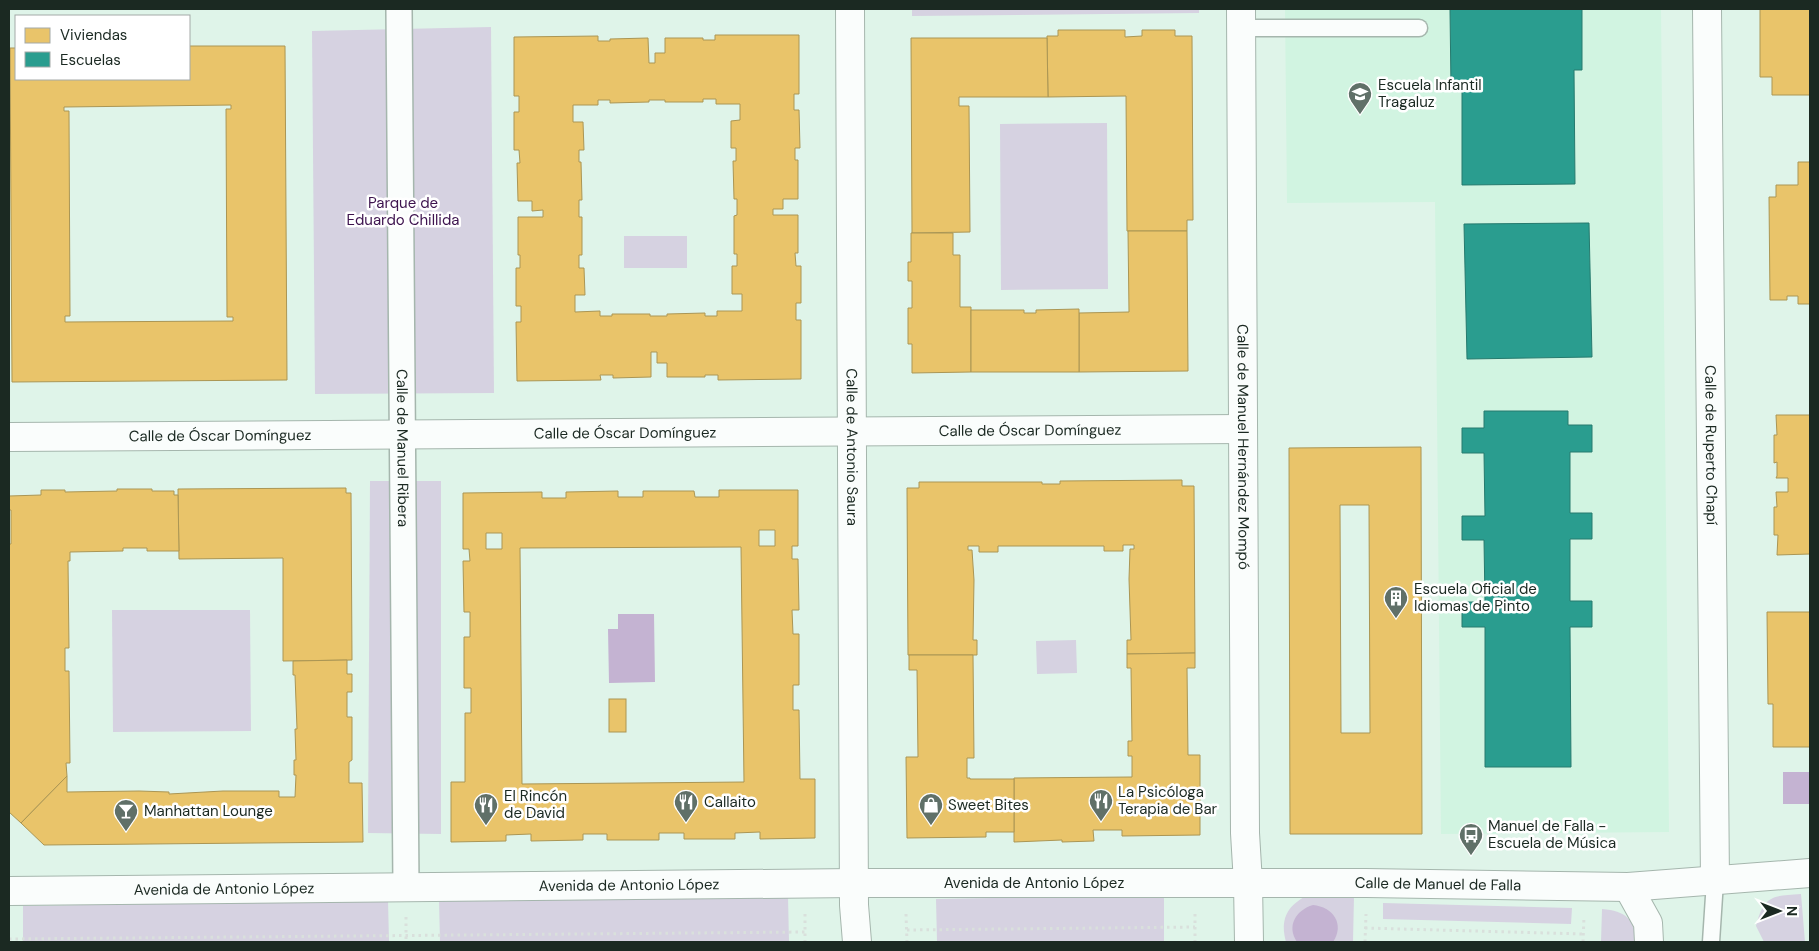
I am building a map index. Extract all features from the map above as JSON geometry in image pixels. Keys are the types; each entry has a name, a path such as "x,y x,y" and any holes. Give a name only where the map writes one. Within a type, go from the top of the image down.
{"street":[{"name":"Calle de Manuel Ribera","path":"400,9 406,887"},
{"name":"Calle de Antonio Saura","path":"850,9 854,905 857,942"},
{"name":"Calle de Ruperto Chapí","path":"1707,9 1715,881"},
{"name":"Calle de Manuel Hernández Mompó","path":"1241,18 1245,833 1249,942"},
{"name":"Calle de Óscar Domínguez","path":"9,437 1242,429"},
{"name":"Calle de Manuel de Falla","path":"1248,883 1628,887 1810,874"},
{"name":"Avenida de Antonio López","path":"9,891 855,883 1248,883"},
{"path":"1628,887 1648,923 1649,942"}],"lane":[{"path":"1241,18 1419,28"},
{"path":"1712,942 1715,881"}],"path":[{"path":"907,930 1195,927"},
{"path":"1365,928 1584,934"},
{"path":"9,939 805,932"}],"shaded area":[{"path":"1285,9 1661,9 1669,832 1441,834 1435,202 1287,203"},
{"path":"618,614 654,614 655,682 609,683 608,629 618,629"},
{"path":"1783,772 1810,772 1810,804 1783,804"},
{"path":"1313,905 1326,909 1335,918 1338,929 1333,942 1297,942 1292,930 1294,919 1307,907"}],"green space":[{"path":"912,9 1199,9 1199,13 912,16"},
{"name":"Parque de Eduardo Chillida","path":"491,27 494,393 315,394 312,31"},
{"path":"1107,123 1108,289 1001,290 1000,124"},
{"path":"624,236 687,236 687,268 624,268"},
{"path":"370,481 441,481 441,834 368,833"},
{"path":"112,610 250,610 251,731 113,732"},
{"path":"1076,640 1077,673 1037,674 1036,641"},
{"path":"1801,894 1805,942 1764,942 1756,926 1762,908 1771,899 1776,897"},
{"path":"1164,895 1164,942 937,942 936,899"},
{"path":"788,896 789,942 440,942 439,900"},
{"path":"1306,896 1354,896 1353,942 1286,942 1284,921 1286,915 1299,900"},
{"path":"388,900 389,942 23,942 23,906"},
{"path":"1383,903 1572,908 1571,924 1383,919"},
{"path":"1602,909 1623,914 1634,927 1637,942 1601,942"}],"building: Viviendas":[{"path":"1760,9 1810,9 1810,95 1772,95 1772,77 1760,77"},
{"path":"1058,30 1125,30 1125,37 1142,36 1142,30 1175,30 1175,36 1192,36 1193,220 1187,220 1187,231 1127,231 1126,96 1048,97 1047,36 1058,36"},
{"path":"715,35 799,35 799,94 794,94 794,110 799,110 800,148 795,148 795,160 798,160 798,199 783,199 783,209 773,209 773,215 798,215 798,253 795,253 796,266 801,266 801,303 796,303 796,320 801,320 801,379 718,380 718,375 667,377 667,363 657,363 657,352 651,352 651,377 613,378 613,375 600,375 601,380 517,381 516,322 521,322 521,306 516,306 516,268 520,268 518,217 543,217 543,210 532,211 532,201 518,201 517,163 520,163 519,150 514,150 514,112 519,112 519,96 514,96 514,37 598,36 598,41 648,38 649,63 655,63 655,53 665,53 665,38 703,38 703,40 715,40","holes":["703,99 716,99 716,104 740,104 740,120 731,121 731,148 736,148 736,161 733,161 734,199 737,199 737,215 734,216 734,254 737,254 737,266 732,266 732,294 742,294 742,311 717,311 717,316 705,316 705,313 667,314 667,316 650,316 650,314 612,314 612,316 600,316 600,311 575,312 575,295 585,295 584,268 579,268 579,255 582,255 582,217 579,217 579,200 582,200 579,150 584,150 583,122 573,122 573,105 598,105 598,100 610,100 610,103 649,102 649,100 703,102"]},
{"path":"911,38 1047,38 1048,97 959,97 959,106 969,106 970,232 912,233"},
{"path":"190,46 285,46 287,380 12,382 10,48 15,48 15,80 190,80","holes":["231,105 231,109 226,109 227,317 233,317 233,321 65,322 65,316 70,316 69,111 64,111 64,107"]},
{"path":"1798,162 1810,162 1810,304 1798,304 1798,296 1787,296 1787,300 1770,300 1769,197 1776,197 1776,185 1798,185"},
{"path":"1128,231 1187,231 1188,371 1079,372 1079,313 1129,312"},
{"path":"911,233 953,233 953,255 960,255 960,307 971,307 971,372 912,373 912,344 908,344 908,308 912,308 912,281 908,281 908,262 911,262"},
{"path":"1079,309 1079,372 971,372 971,310 1024,310 1024,313 1036,313 1036,310"},
{"path":"1776,415 1810,415 1810,554 1777,555 1778,535 1774,535 1774,507 1777,507 1776,492 1788,492 1788,478 1776,478 1777,462 1774,463 1774,435 1777,435"},
{"name":"Escuela Oficial de Idiomas de Pinto","path":"1421,447 1422,834 1290,834 1289,448","holes":["1340,505 1369,505 1370,733 1341,733"]},
{"path":"1182,480 1182,486 1194,486 1195,653 1127,654 1127,640 1131,640 1130,549 1134,549 1134,545 1123,545 1123,551 1104,551 1104,546 998,546 998,552 979,552 979,546 968,546 968,550 972,550 974,580 973,640 977,640 977,655 908,655 907,488 919,488 919,482 1042,482 1042,484 1060,484 1060,481"},
{"path":"346,488 346,493 351,493 352,660 283,661 283,558 179,559 178,489"},
{"path":"117,489 174,491 174,495 178,495 179,551 147,551 147,548 123,548 123,551 70,552 70,561 68,561 69,648 65,648 65,671 69,671 70,763 66,763 67,776 21,823 9,812 9,544 11,544 11,510 9,510 9,496 41,495 41,490 65,490 65,492 117,491"},
{"path":"719,490 798,490 798,546 792,546 792,559 798,559 799,610 792,610 793,634 799,634 799,685 793,685 793,710 799,710 800,779 815,779 815,838 760,839 760,832 735,833 735,839 684,839 684,833 659,833 659,840 607,840 607,834 583,834 583,840 531,841 531,834 506,835 506,841 451,842 451,782 465,782 465,713 471,713 471,688 464,688 464,637 470,637 470,612 464,612 463,561 470,561 469,549 463,549 463,493 542,492 542,498 566,498 566,492 618,491 618,497 643,497 643,491 694,491 695,497 719,497","holes":["759,530 775,530 775,546 759,546","486,533 502,533 502,549 486,549","741,547 744,782 522,784 520,548"]},
{"path":"1767,612 1810,612 1810,747 1773,747 1773,704 1768,704"},
{"path":"1195,653 1195,668 1187,668 1188,755 1200,755 1200,835 1122,836 1122,830 1093,830 1094,841 1014,842 1014,778 1132,777 1132,756 1128,756 1128,741 1132,741 1131,668 1127,668 1127,654"},
{"path":"909,655 973,655 974,758 967,758 967,778 1014,779 1014,832 986,832 986,837 907,838 906,757 918,757 917,670 909,670"},
{"path":"347,660 347,674 352,674 352,692 347,692 347,717 352,717 352,760 349,762 349,783 362,783 363,842 44,845 21,823 67,776 67,792 139,791 169,792 169,794 223,791 279,791 279,797 295,797 296,775 294,775 294,760 296,760 295,729 297,729 293,661"},
{"path":"609,699 626,699 626,732 609,732"}],"building: Escuelas":[{"path":"1450,9 1582,9 1582,70 1574,70 1575,184 1462,185 1462,88 1451,88"},
{"path":"1589,223 1592,357 1467,359 1464,224"},
{"path":"1484,411 1568,411 1568,425 1592,425 1592,452 1570,452 1570,513 1592,513 1592,539 1570,539 1570,601 1592,601 1592,627 1570,627 1571,767 1485,767 1485,627 1462,627 1462,602 1485,602 1484,540 1462,540 1462,516 1485,516 1484,453 1462,453 1462,428 1484,428"}],"place":[{"name":"Escuela Infantil Tragaluz","path":"1360,115"},
{"name":"Escuela Oficial de Idiomas de Pinto","path":"1396,619"},
{"name":"La Psicóloga Terapia de Bar","path":"1101,822"},
{"name":"Callaito","path":"686,823"},
{"name":"El Rincón de David","path":"486,826"},
{"name":"Sweet Bites","path":"931,826"},
{"name":"Manhattan Lounge","path":"126,832"},
{"name":"Manuel de Falla - Escuela de Música","path":"1471,856"}]}
